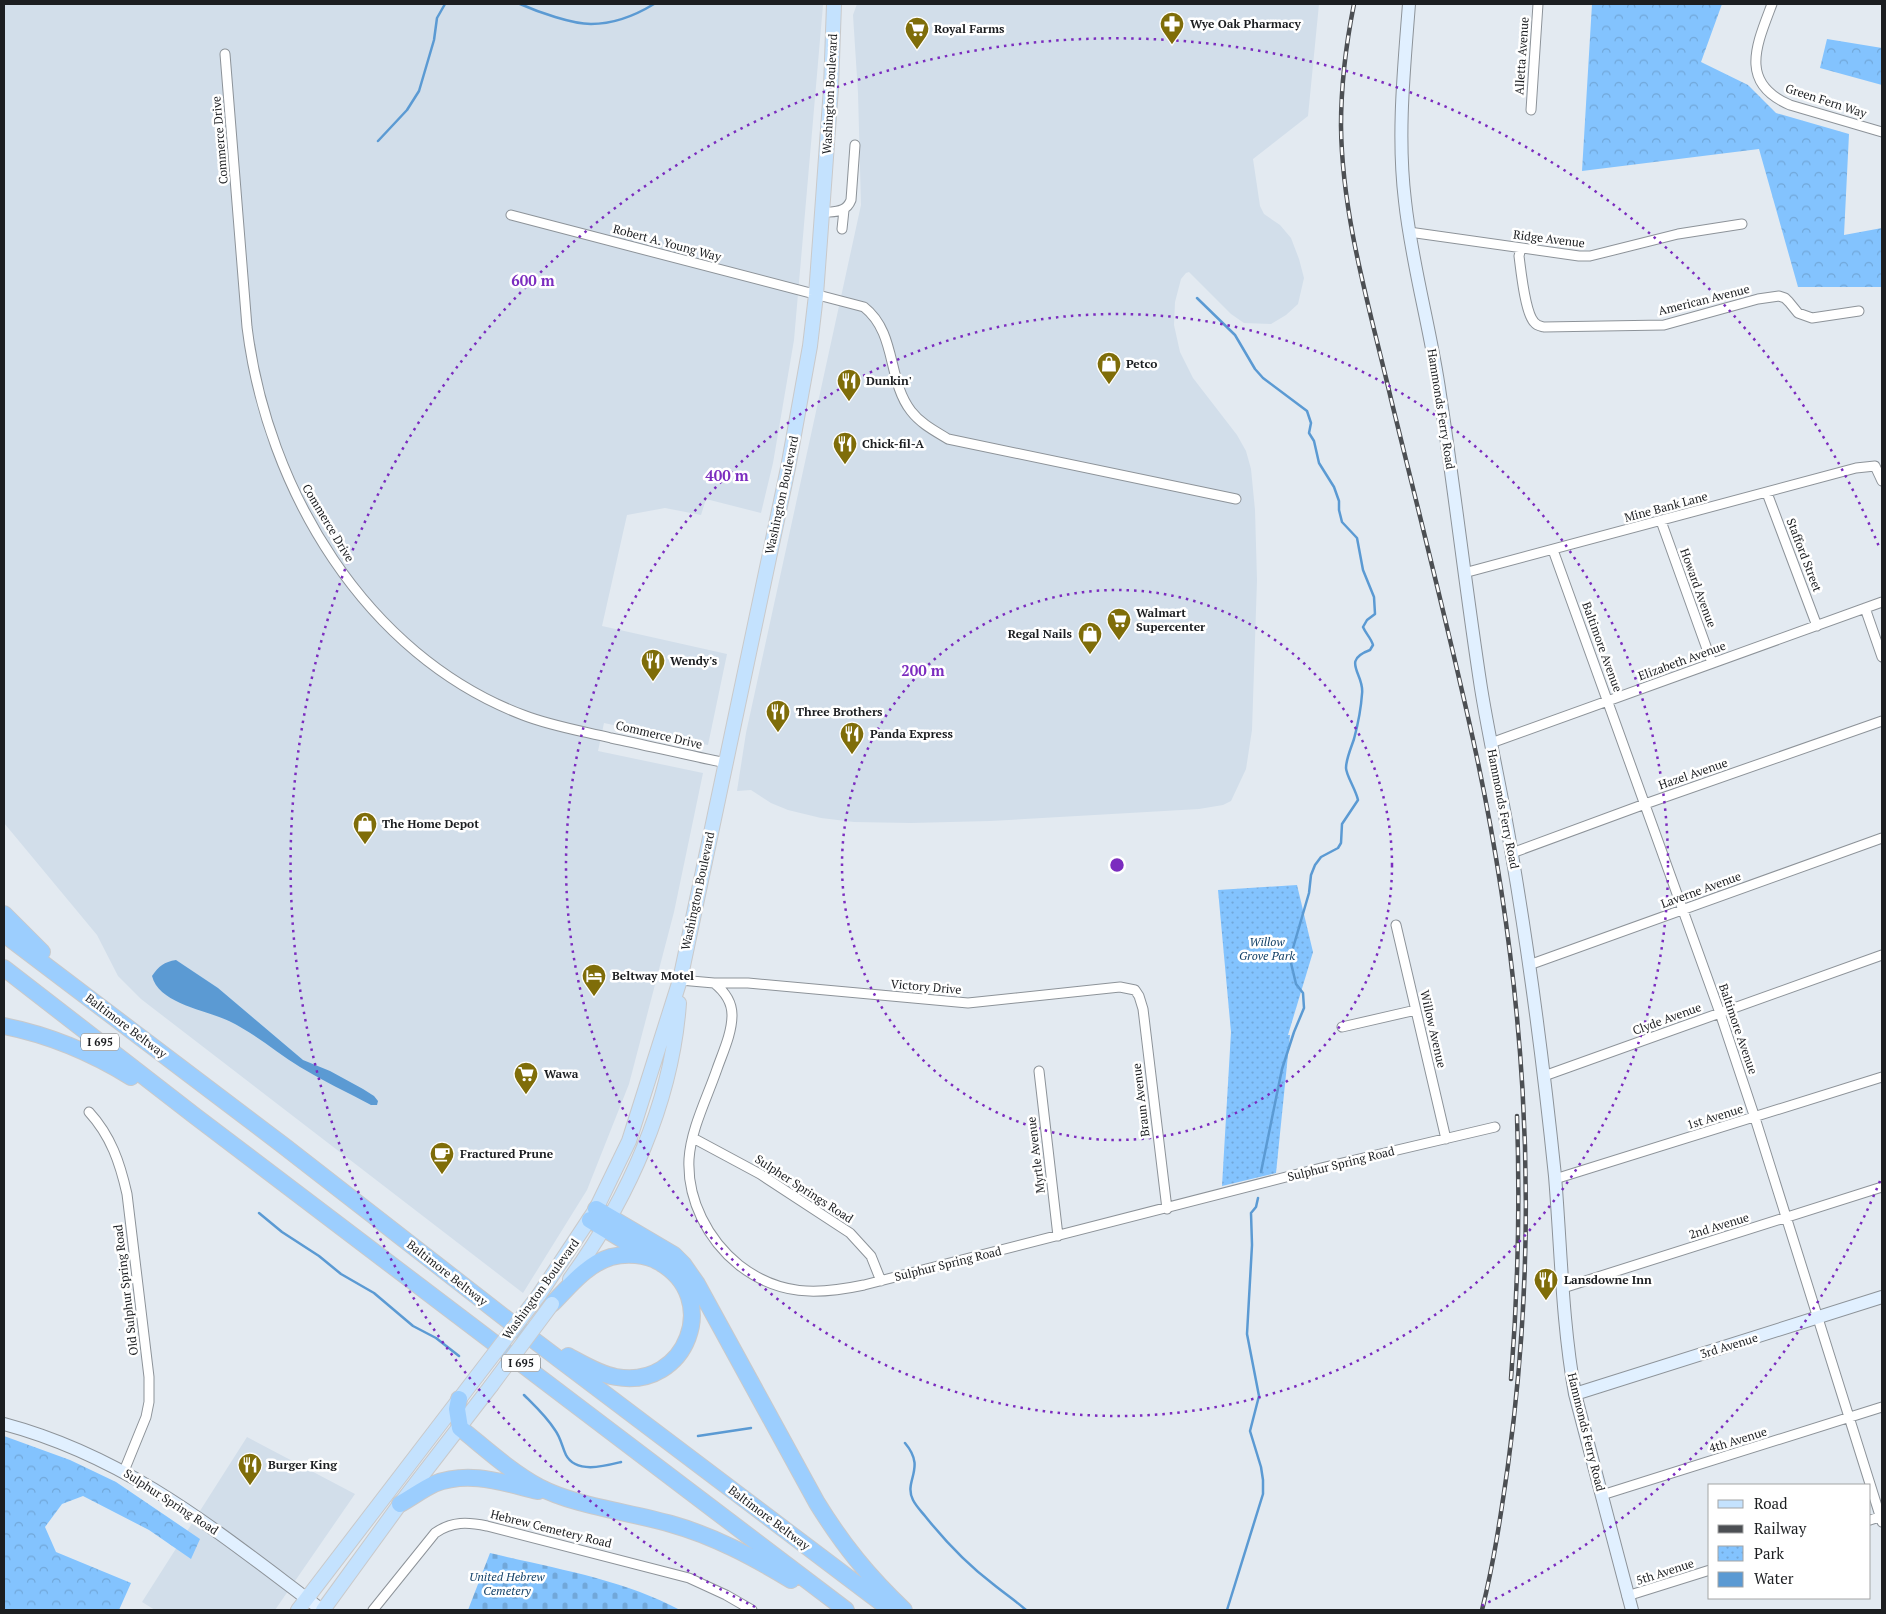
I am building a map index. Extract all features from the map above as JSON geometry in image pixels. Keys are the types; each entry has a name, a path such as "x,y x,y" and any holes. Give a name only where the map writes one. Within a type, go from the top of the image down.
{"highway":[{"path":"4,914 90,999"},
{"name":"Baltimore Beltway","path":"4,934 284,1146 527,1335 891,1610"},
{"name":"I 695","path":"4,968 195,1116 846,1610"},
{"path":"4,1026 56,1041 96,1057 195,1116"},
{"path":"527,1335 601,1373 616,1377 647,1377 671,1364 685,1346 691,1326 692,1307 683,1282 673,1271 652,1258 600,1219"},
{"path":"600,1219 659,1245 683,1264 697,1284 817,1503 835,1532 870,1578 904,1610"},
{"path":"546,1300 584,1272 612,1257 637,1255 652,1258"},
{"path":"459,1399 457,1409 460,1428 518,1474 539,1487 567,1498"},
{"path":"400,1504 433,1485 449,1479 464,1477 483,1478 567,1498 672,1524 705,1536 740,1551 840,1610"}],"main road":[{"name":"Washington Boulevard","path":"298,1610 477,1376 587,1256 600,1219 644,1146 660,1103 673,1054 680,980 798,416 816,295 831,88 834,4"},
{"name":"Washington Boulevard","path":"323,1610 400,1504 491,1386 546,1300"}],"street":[{"name":"Hammonds Ferry Road","path":"1409,4 1404,69 1402,150 1404,200 1440,392 1464,573 1490,742 1512,853 1529,964 1555,1179 1569,1362 1575,1394 1632,1610"},
{"name":"Alletta Avenue","path":"1531,110 1538,4"},
{"name":"Green Fern Way","path":"1772,4 1757,43 1755,54 1757,74 1769,93 1778,100 1790,105 1882,132"},
{"name":"Commerce Drive","path":"225,54 247,327 258,389 275,447 288,479 322,541 345,575 384,621 423,658 471,690 498,704 524,715 561,726 726,763"},
{"path":"822,213 844,210 849,206 855,145"},
{"path":"842,229 844,210"},
{"name":"Robert A. Young Way","path":"511,214 864,307 873,314 881,326 903,398 910,410 921,421 948,439 1236,498"},
{"name":"Ridge Avenue","path":"1409,232 1590,256 1678,234 1742,224"},
{"name":"American Avenue","path":"1521,248 1519,256 1528,310 1533,322 1537,326 1664,325 1773,296 1785,298 1798,313 1812,318 1859,310"},
{"name":"Mine Bank Lane","path":"1464,573 1856,468 1875,466 1882,481"},
{"name":"Stafford Street","path":"1767,493 1817,626"},
{"name":"Howard Avenue","path":"1661,521 1712,663"},
{"name":"Baltimore Avenue","path":"1553,550 1756,1118 1882,1518"},
{"name":"Elizabeth Avenue","path":"1490,742 1882,602"},
{"path":"1865,608 1882,657"},
{"name":"Hazel Avenue","path":"1512,853 1882,721"},
{"name":"Laverne Avenue","path":"1529,964 1882,838"},
{"name":"Willow Avenue","path":"1396,925 1446,1139"},
{"name":"Clyde Avenue","path":"1544,1076 1882,955"},
{"path":"680,980 714,983"},
{"name":"Victory Drive","path":"714,983 748,983 968,1003 1120,987 1135,990"},
{"name":"Sulphur Spring Road","path":"714,983 725,992 732,1014 730,1029 693,1138 689,1159 690,1177 698,1210 706,1227 728,1256 748,1272 779,1287 797,1291 835,1291 881,1281 1322,1168 1495,1127"},
{"name":"Braun Avenue","path":"1135,990 1143,1009 1167,1209"},
{"path":"1342,1027 1416,1010"},
{"name":"Myrtle Avenue","path":"1039,1071 1058,1236"},
{"name":"1st Avenue","path":"1555,1179 1756,1118 1882,1077"},
{"name":"Old Sulphur Spring Road","path":"88,1112 108,1136 116,1152 123,1175 127,1194 149,1377 149,1402 146,1417 124,1471"},
{"name":"Sulpher Springs Road","path":"693,1138 760,1174 850,1233 871,1256 881,1281"},
{"name":"2nd Avenue","path":"1562,1288 1882,1187"},
{"name":"3rd Avenue","path":"1575,1394 1882,1297"},
{"name":"4th Avenue","path":"1602,1495 1882,1408"},
{"name":"Sulphur Spring Road","path":"4,1424 60,1443 124,1471 208,1524 323,1610"},
{"name":"Hebrew Cemetery Road","path":"373,1610 436,1533 443,1528 461,1522 487,1526 680,1575 708,1586 752,1610"},
{"name":"5th Avenue","path":"1628,1596 1708,1571"}],"shaded area":[{"path":"4,4 823,5 794,340 773,463 761,513 706,499 701,515 665,508 627,515 602,626 727,654 708,745 604,723 598,751 703,773 674,912 629,1084 587,1190 523,1293 141,999 118,976 97,935 4,823"},
{"path":"857,4 1319,4 1308,116 1253,159 1260,206 1264,214 1280,225 1291,238 1299,259 1304,278 1298,304 1286,315 1271,324 1244,323 1231,314 1189,272 1181,279 1175,302 1174,325 1180,352 1193,378 1237,435 1246,451 1251,469 1255,510 1257,580 1252,730 1246,769 1231,801 1223,805 1199,809 990,821 854,822 821,818 788,810 771,803 751,790 737,791 746,733 861,205 858,93 853,15"},
{"path":"247,1437 355,1494 275,1610 155,1610 142,1602"}],"green space":[{"path":"1592,4 1722,4 1701,62 1748,85 1776,113 1849,134 1844,235 1882,228 1882,287 1798,287 1759,149 1582,171"},
{"path":"1827,39 1882,48 1882,85 1820,68"},
{"name":"Willow Grove Park","path":"1297,885 1313,952 1288,1035 1290,1035 1276,1173 1222,1186 1231,1032 1218,890"},
{"path":"4,1436 70,1460 116,1482 200,1539 191,1559 149,1530 83,1496 62,1504 45,1527 56,1552 131,1583 119,1610 4,1610"},
{"name":"United Hebrew Cemetery","path":"490,1553 611,1582 658,1599 680,1610 468,1610"}],"water":[{"path":"176,960 218,988 303,1060 330,1071 363,1089 374,1096 378,1101 377,1105 371,1105 309,1072 229,1021 173,1000 156,986 152,976 162,965"}],"waterway":[{"path":"378,141 407,110 419,91 434,40 437,18 445,4"},
{"path":"520,4 565,20 591,24 624,18 654,4"},
{"path":"1197,298 1235,335 1255,369 1263,378 1307,411 1311,423 1309,433 1314,441 1319,463 1334,487 1339,501 1342,522 1357,538 1363,570 1374,597 1375,614 1367,620 1363,627 1373,645 1370,650 1361,654 1355,663 1362,687 1362,700 1357,728 1346,765 1358,800 1342,824 1341,843 1338,848 1321,857 1311,875 1309,893 1293,948 1291,963 1296,984 1303,993 1304,1008 1282,1069 1261,1172"},
{"path":"1227,1610 1263,1494 1261,1467 1250,1431 1259,1396 1247,1334 1252,1245 1251,1213 1256,1207 1258,1198"},
{"path":"259,1213 282,1232 319,1256 341,1274 374,1293 413,1326 436,1338 459,1356"},
{"path":"524,1395 552,1425 559,1436 566,1455 571,1461 584,1467 621,1462"},
{"path":"698,1436 751,1428"},
{"path":"905,1443 914,1460 915,1467 911,1493 917,1506 966,1561 1026,1610"}],"railway":[{"path":"1354,4 1344,65 1341,111 1346,195 1358,263 1450,638 1488,810 1515,996 1526,1183 1525,1276 1519,1370 1508,1465 1494,1556 1482,1610"},
{"path":"1511,1379 1518,1248 1517,1116"}],"place":[{"name":"Wye Oak Pharmacy","path":"1172,45"},
{"name":"Royal Farms","path":"917,50"},
{"name":"Petco","path":"1109,385"},
{"name":"Dunkin'","path":"849,402"},
{"name":"Chick-fil-A","path":"845,465"},
{"name":"Walmart Supercenter","path":"1119,641"},
{"name":"Regal Nails","path":"1090,655"},
{"name":"Wendy's","path":"653,682"},
{"name":"Three Brothers","path":"778,733"},
{"name":"Panda Express","path":"852,755"},
{"name":"The Home Depot","path":"365,845"},
{"name":"Beltway Motel","path":"594,997"},
{"name":"Wawa","path":"526,1095"},
{"name":"Fractured Prune","path":"442,1175"},
{"name":"Lansdowne Inn","path":"1546,1301"},
{"name":"Burger King","path":"250,1486"}]}
